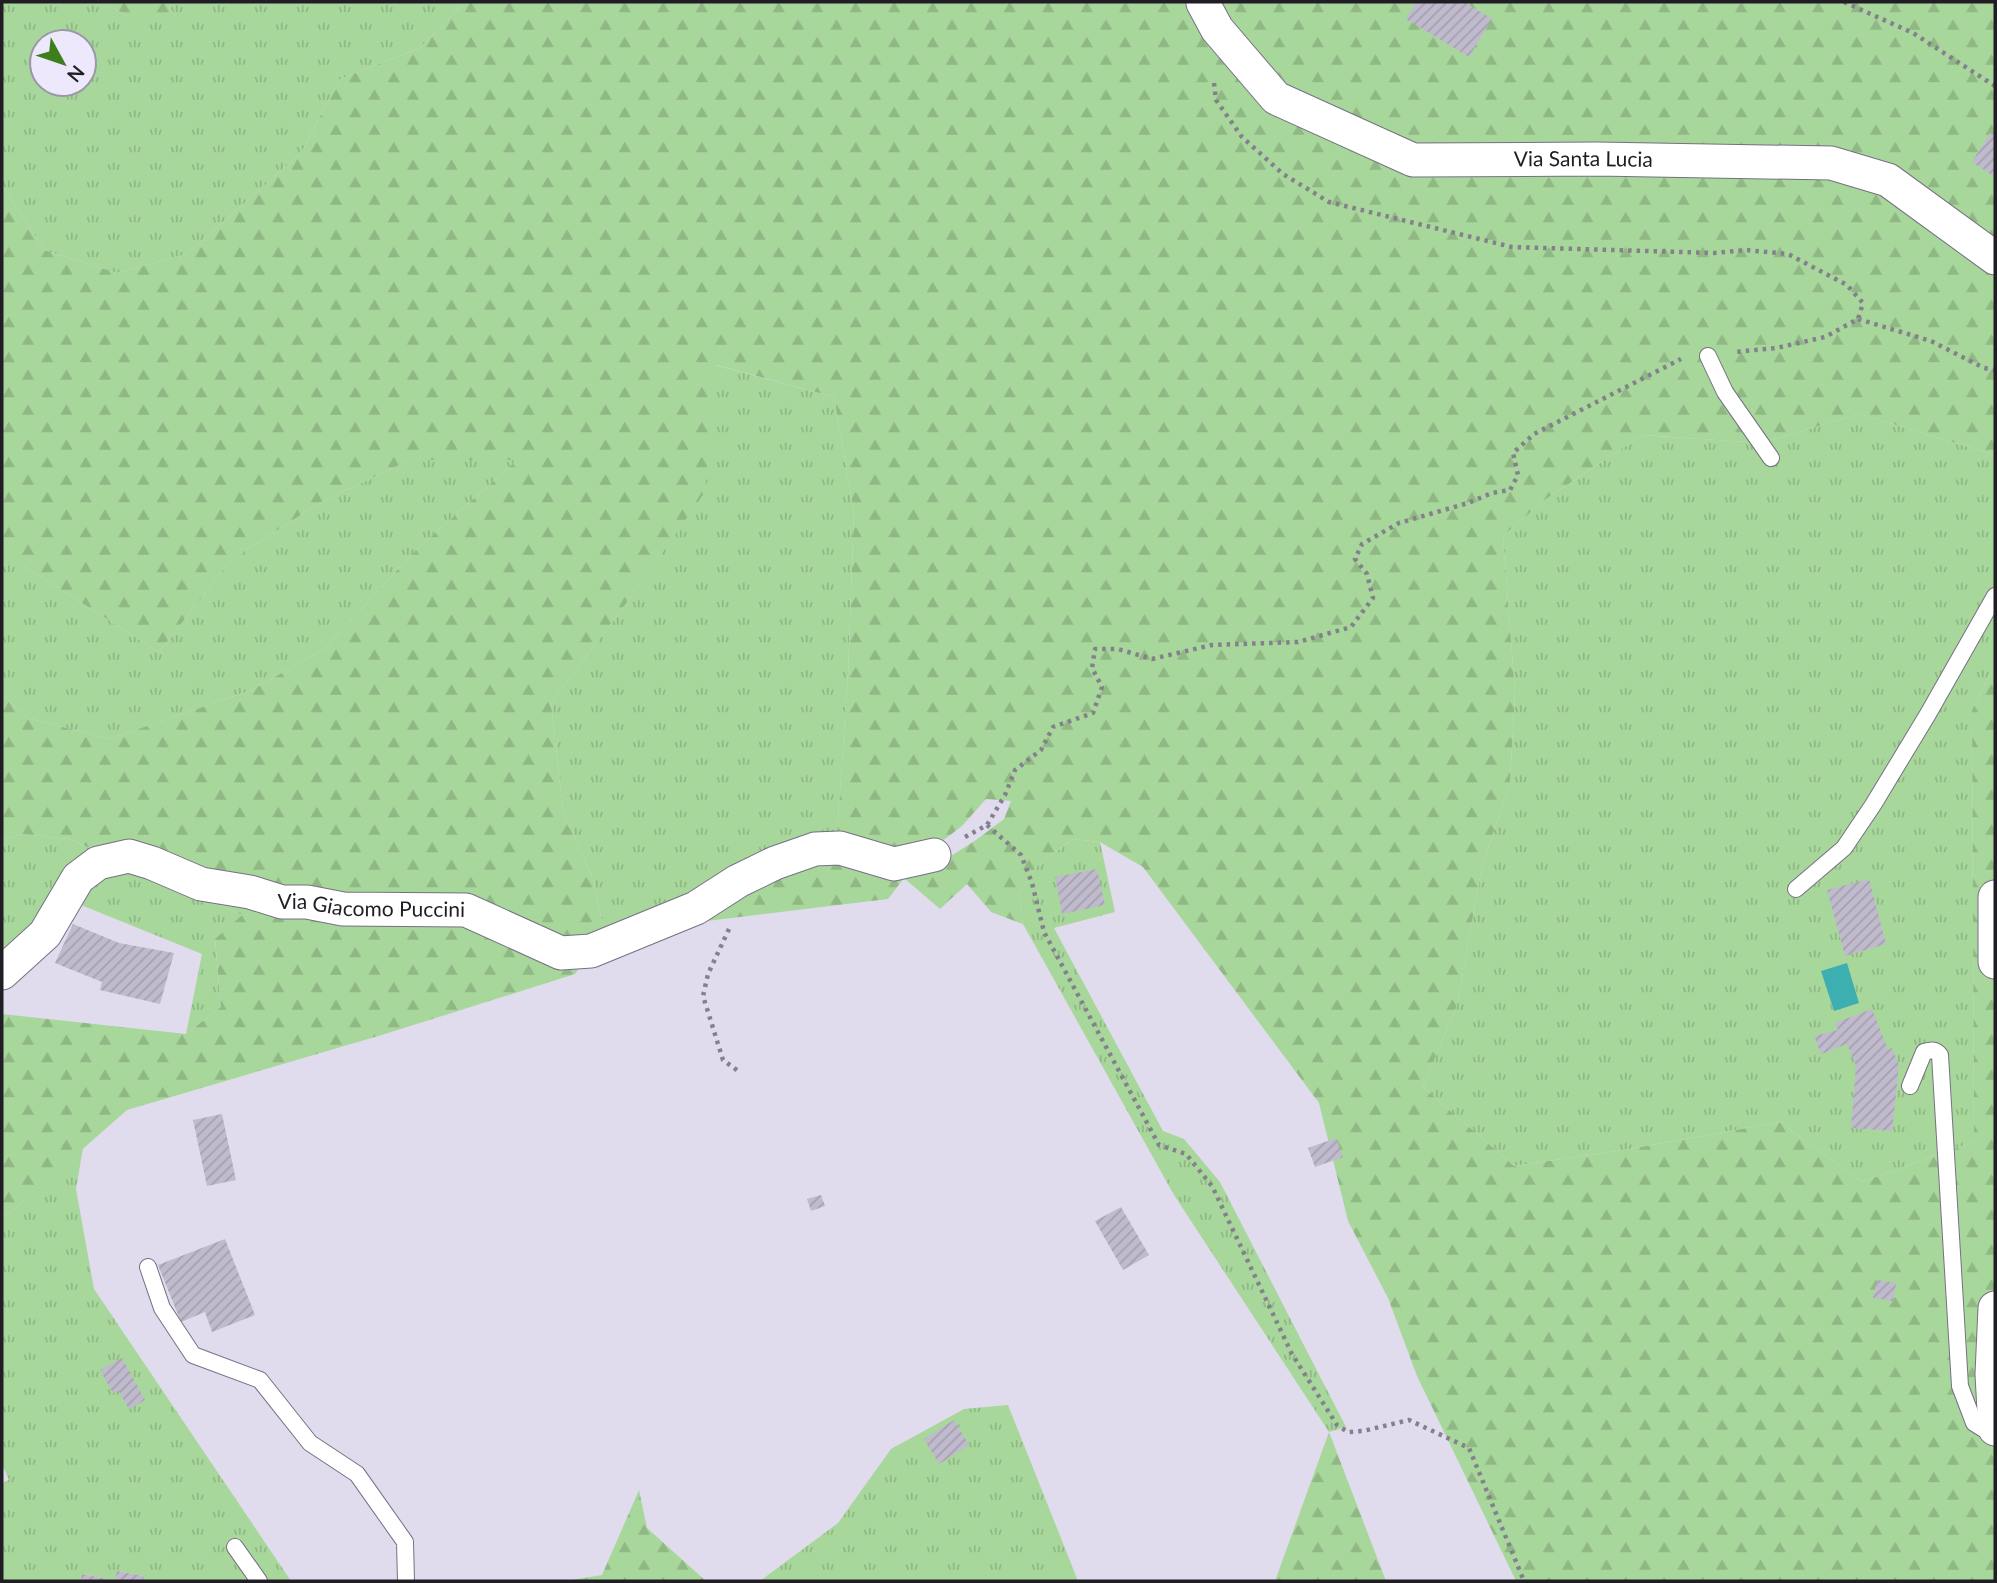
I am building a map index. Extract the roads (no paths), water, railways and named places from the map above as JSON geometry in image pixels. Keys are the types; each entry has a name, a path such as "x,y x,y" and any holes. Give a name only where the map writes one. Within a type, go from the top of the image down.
{"street":[{"name":"Via Santa Lucia","path":"1207,11 1276,97 1413,160 1597,159 1831,163 1888,180 1995,258"},
{"name":"Via Giacomo Puccini","path":"2,973 46,933 78,878 98,863 130,856 201,884 250,892 282,902 307,902 343,909 466,910 561,953 592,951 696,908 725,889 775,863 815,849 840,848 894,864 934,855"},
{"path":"1995,897 1995,962"},
{"path":"1995,1308 1992,1374 1995,1429"}],"lane":[{"path":"1708,356 1725,392 1771,458"},
{"path":"1796,888 1844,848 1866,816 1995,596"},
{"path":"1910,1086 1924,1052 1937,1052 1940,1055 1960,1386 1974,1423 1995,1436"},
{"path":"148,1267 162,1308 193,1355 260,1380 310,1443 357,1474 405,1542 406,1581"},
{"path":"235,1547 259,1581"}]}
